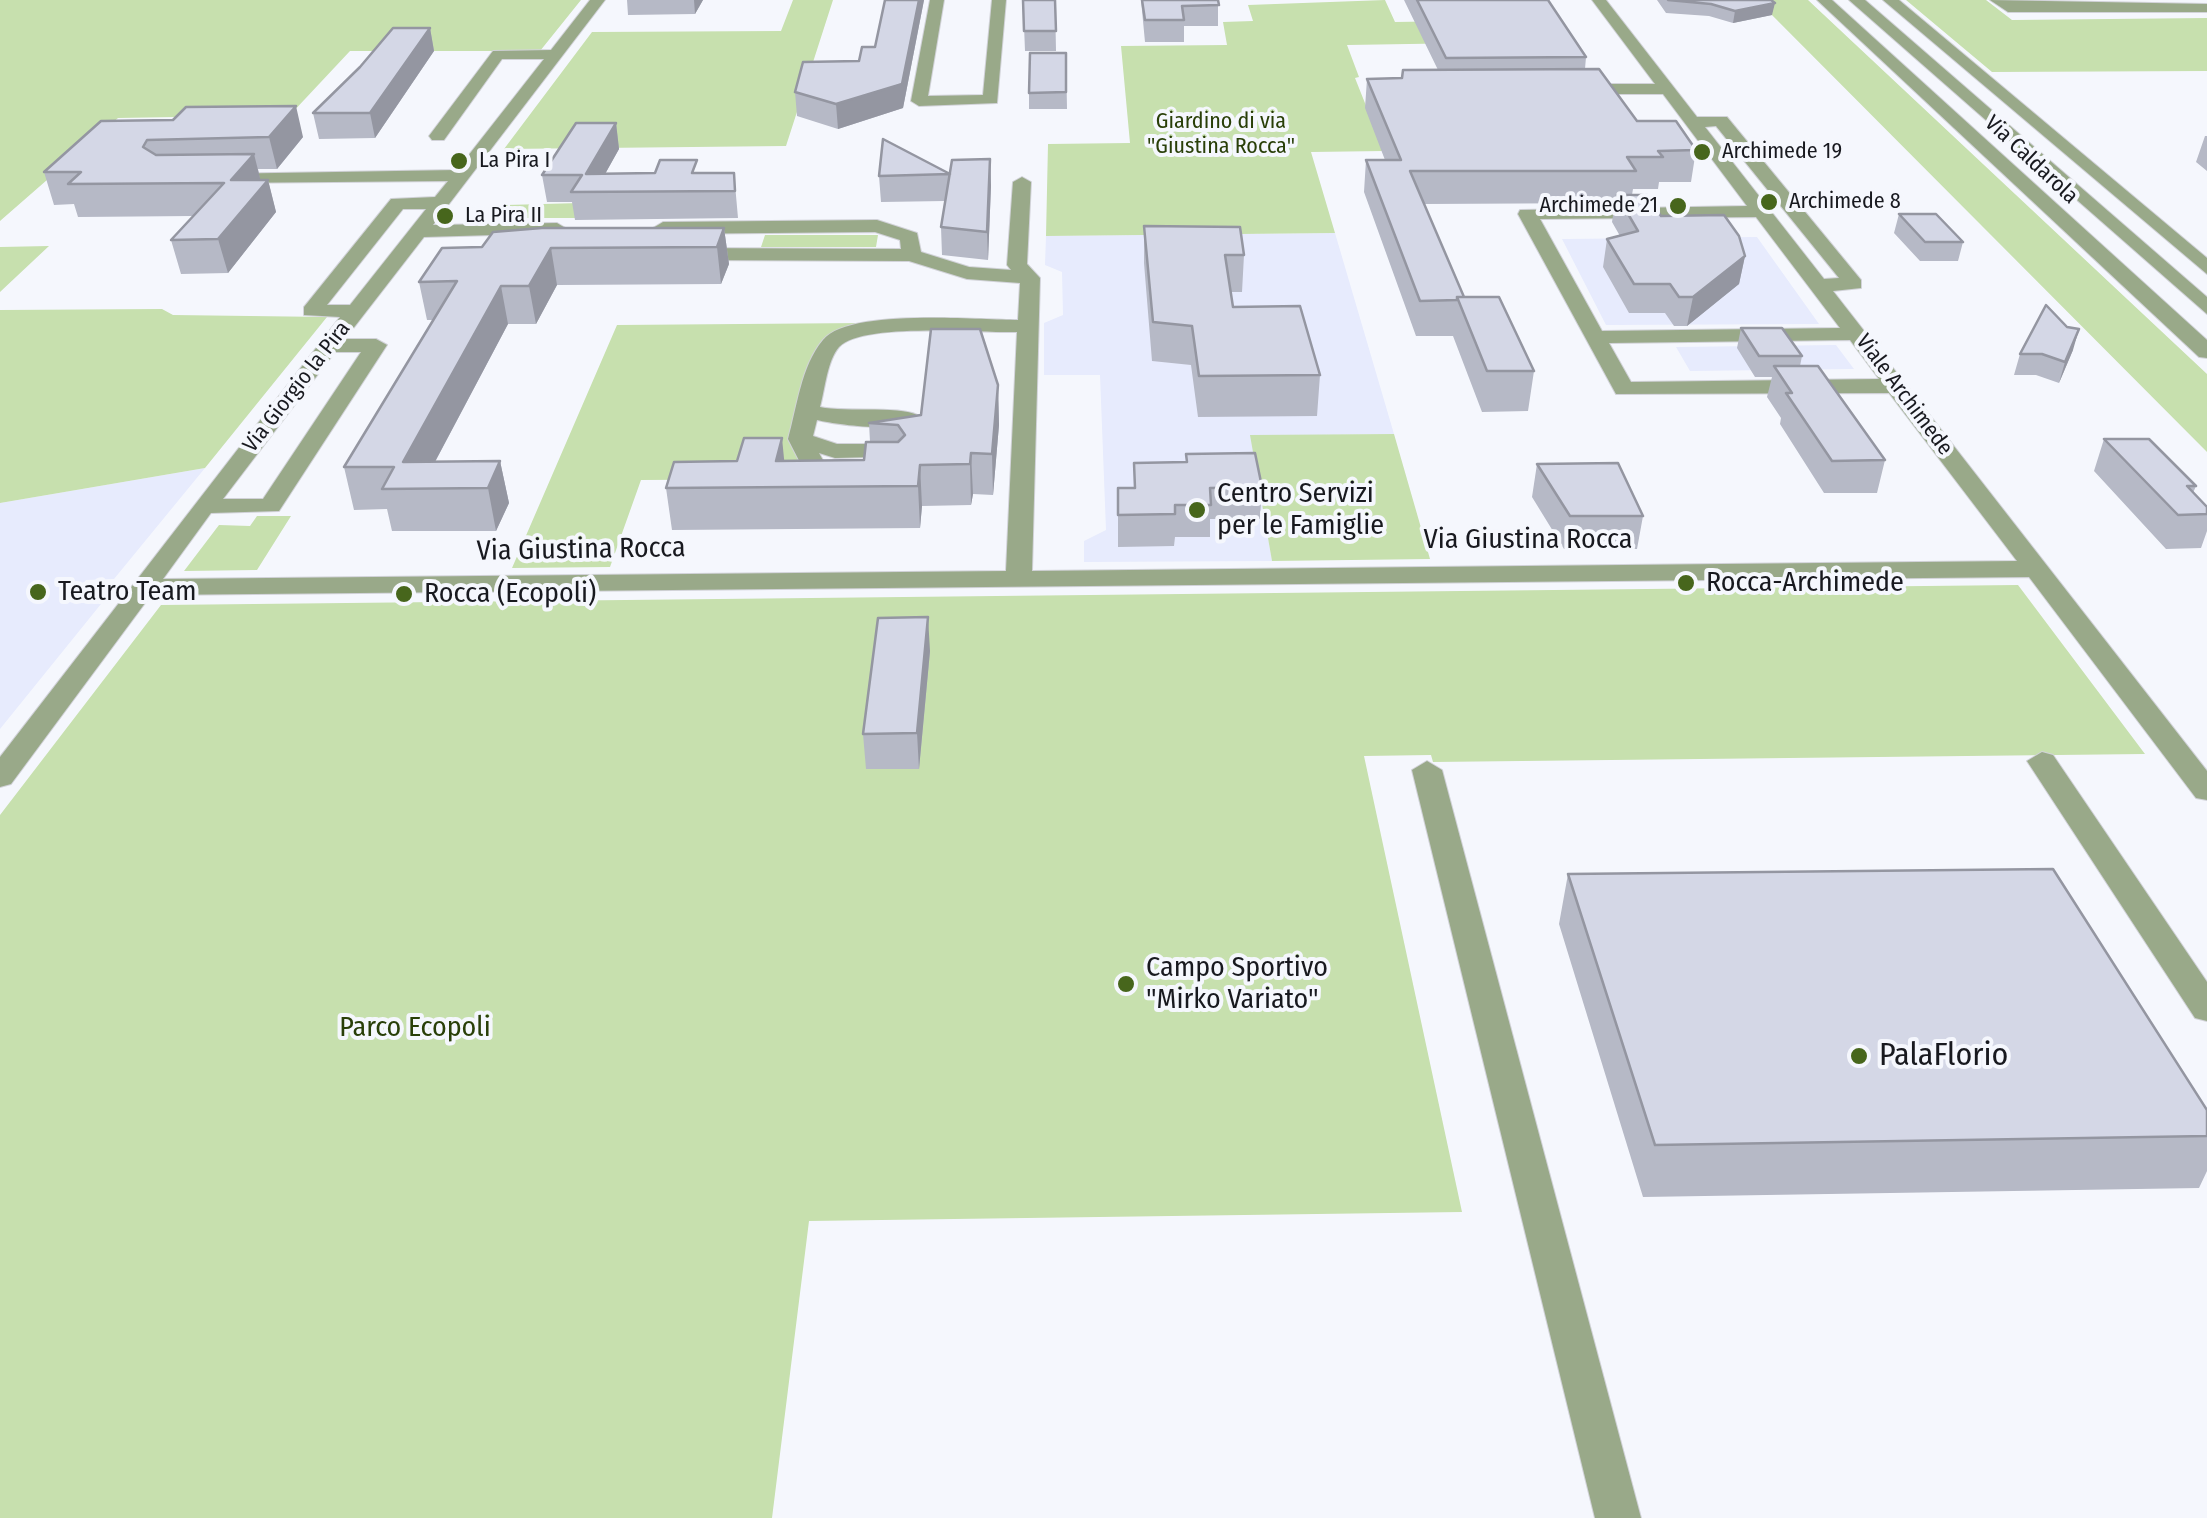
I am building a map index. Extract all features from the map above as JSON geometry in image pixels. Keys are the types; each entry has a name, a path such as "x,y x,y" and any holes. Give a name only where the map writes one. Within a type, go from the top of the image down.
{"street":[{"name":"Via Giorgio la Pira","path":"0,778 204,506 357,311 411,254 419,231 462,175 517,90 557,55 598,0"},
{"path":"937,0 919,101 992,100 998,0"},
{"name":"Viale Archimede","path":"1599,0 2207,791"},
{"path":"1620,0 1646,31 1624,33"},
{"name":"Via Caldarola","path":"1824,0 2207,352"},
{"name":"Via Caldarola","path":"1856,0 2207,308"},
{"name":"Via Caldarola","path":"1890,0 2207,268"},
{"path":"1997,0 2008,8 2207,8"},
{"path":"1636,49 1659,50 1684,80"},
{"path":"438,136 498,54 557,55"},
{"path":"1554,90 1697,95"},
{"path":"471,91 489,91"},
{"path":"1693,122 1721,122 1854,284 1818,285"},
{"path":"1711,145 1741,144"},
{"path":"204,178 462,175"},
{"path":"1019,578 1030,278 1017,265 1022,182"},
{"path":"357,311 311,311 398,203 440,203"},
{"path":"638,229 877,226 910,237 911,254"},
{"path":"1815,236 1773,226 1538,233 1624,389 1896,386"},
{"path":"419,231 578,229"},
{"path":"656,254 911,254 967,272 1030,278"},
{"path":"892,474 817,474 800,438 822,357 832,340 864,327 1028,326"},
{"path":"1595,337 1856,334"},
{"path":"204,506 270,506 376,345 330,346"},
{"path":"805,410 842,418 910,418"},
{"path":"800,438 835,451 906,450"},
{"name":"Via Giustina Rocca","path":"143,587 2036,569"},
{"path":"2042,761 2207,1009"},
{"path":"1427,770 1618,1518"}],"shaded area":[{"path":"1335,233 1394,434 1251,436 1272,561 1084,562 1084,541 1106,530 1100,375 1044,375 1044,323 1063,315 1062,272 1045,265 1046,236"},
{"path":"1757,237 1819,324 1606,325 1562,239"},
{"path":"1836,345 1854,369 1690,371 1676,347"},
{"name":"Teatro Team","path":"205,468 114,579 86,580 68,602 101,604 0,729 0,503"}],"green space":[{"path":"0,0 581,0 540,51 350,51 290,115 118,118 0,221"},
{"path":"793,0 833,0 786,146 504,149 592,32 781,31"},
{"name":"Giardino di via \"Giustina Rocca\"","path":"1385,0 1395,22 1458,21 1471,43 1347,45 1359,77 1355,78 1384,151 1311,152 1335,233 1046,236 1048,144 1130,143 1121,46 1227,45 1223,22 1253,21 1248,5"},
{"path":"1757,0 1808,0 2207,374 2207,452"},
{"path":"1906,0 1986,0 2012,20 2207,18 2207,71 1992,72"},
{"path":"581,203 575,218 497,218 506,205"},
{"path":"765,235 878,235 876,247 761,247"},
{"path":"49,246 0,292 0,247"},
{"path":"162,309 173,315 327,317 205,468 0,503 0,310"},
{"path":"864,323 848,328 805,387 812,479 641,480 610,567 512,568 617,325"},
{"path":"1394,434 1430,559 1272,561 1250,435"},
{"path":"257,516 291,516 257,570 184,571 219,525 250,526"},
{"name":"Parco Ecopoli","path":"2018,585 2145,754 1433,762 1431,755 1364,756 1462,1212 809,1221 772,1518 0,1518 0,815 161,605"}],"building":[{"path":"885,0 919,0 902,84 836,104 795,92 803,62 859,61 862,47 875,47"},
{"path":"1023,0 1055,0 1056,31 1024,31"},
{"path":"1142,0 1218,0 1219,5 1182,6 1184,20 1145,20"},
{"path":"1417,0 1548,0 1586,57 1446,58"},
{"path":"1668,0 1775,3 1735,11 1711,4"},
{"path":"393,28 430,28 370,113 313,113 360,67"},
{"path":"1030,53 1066,53 1066,92 1029,93"},
{"path":"1599,69 1637,121 1676,121 1696,150 1658,151 1663,157 1627,157 1636,171 1410,171 1464,297 1420,301 1366,160 1401,160 1367,79 1402,78 1403,70"},
{"path":"296,106 269,137 147,140 143,147 156,155 254,154 231,180 268,180 218,239 171,240 224,183 68,184 81,172 44,172 101,121 173,120 186,107"},
{"path":"576,123 616,123 586,174 655,173 660,160 697,160 692,173 734,173 735,191 571,192 582,175 542,175"},
{"path":"883,139 950,174 879,176"},
{"path":"990,159 987,232 941,227 952,160"},
{"path":"1617,195 1647,195 1661,216 1724,215 1739,236 1745,256 1693,297 1679,297 1670,284 1634,284 1607,239 1638,231"},
{"path":"1899,214 1936,214 1963,242 1925,242"},
{"path":"1144,226 1240,227 1244,255 1225,255 1233,307 1300,306 1320,375 1199,376 1192,326 1153,322"},
{"path":"542,228 724,228 717,247 551,248 529,286 501,286 403,462 500,461 488,488 382,489 394,467 344,467 457,281 419,282 442,248 482,247 493,232"},
{"path":"1457,297 1499,297 1534,371 1487,371"},
{"path":"2046,305 2067,327 2079,329 2065,362 2042,354 2020,354"},
{"path":"1741,328 1782,328 1802,356 1759,356"},
{"path":"931,329 980,329 998,385 992,454 971,453 970,464 920,465 918,486 666,488 674,462 737,461 744,438 782,438 776,461 864,460 866,442 898,442 905,435 898,425 869,423 921,415"},
{"path":"1774,366 1818,366 1885,460 1832,461 1786,393 1792,393"},
{"path":"2104,439 2149,439 2196,486 2187,486 2207,507 2207,514 2178,515"},
{"path":"1255,453 1262,487 1210,488 1211,505 1175,505 1175,514 1118,515 1118,488 1135,488 1134,463 1187,462 1186,454"},
{"path":"1618,463 1643,516 1570,516 1537,464"},
{"path":"928,617 917,733 863,734 878,618"},
{"name":"PalaFlorio","path":"2053,869 2207,1110 2207,1136 1655,1145 1568,874"}],"place":[{"name":"Archimede 19","path":"1702,152"},
{"name":"La Pira I","path":"459,161"},
{"name":"Archimede 8","path":"1769,202"},
{"name":"Archimede 21","path":"1678,206"},
{"name":"La Pira II","path":"445,216"},
{"name":"Centro Servizi per le Famiglie","path":"1197,510"},
{"name":"Rocca-Archimede","path":"1686,583"},
{"name":"Teatro Team","path":"38,592"},
{"name":"Rocca (Ecopoli)","path":"404,594"},
{"name":"Campo Sportivo \"Mirko Variato\"","path":"1126,984"},
{"name":"PalaFlorio","path":"1859,1056"}]}
